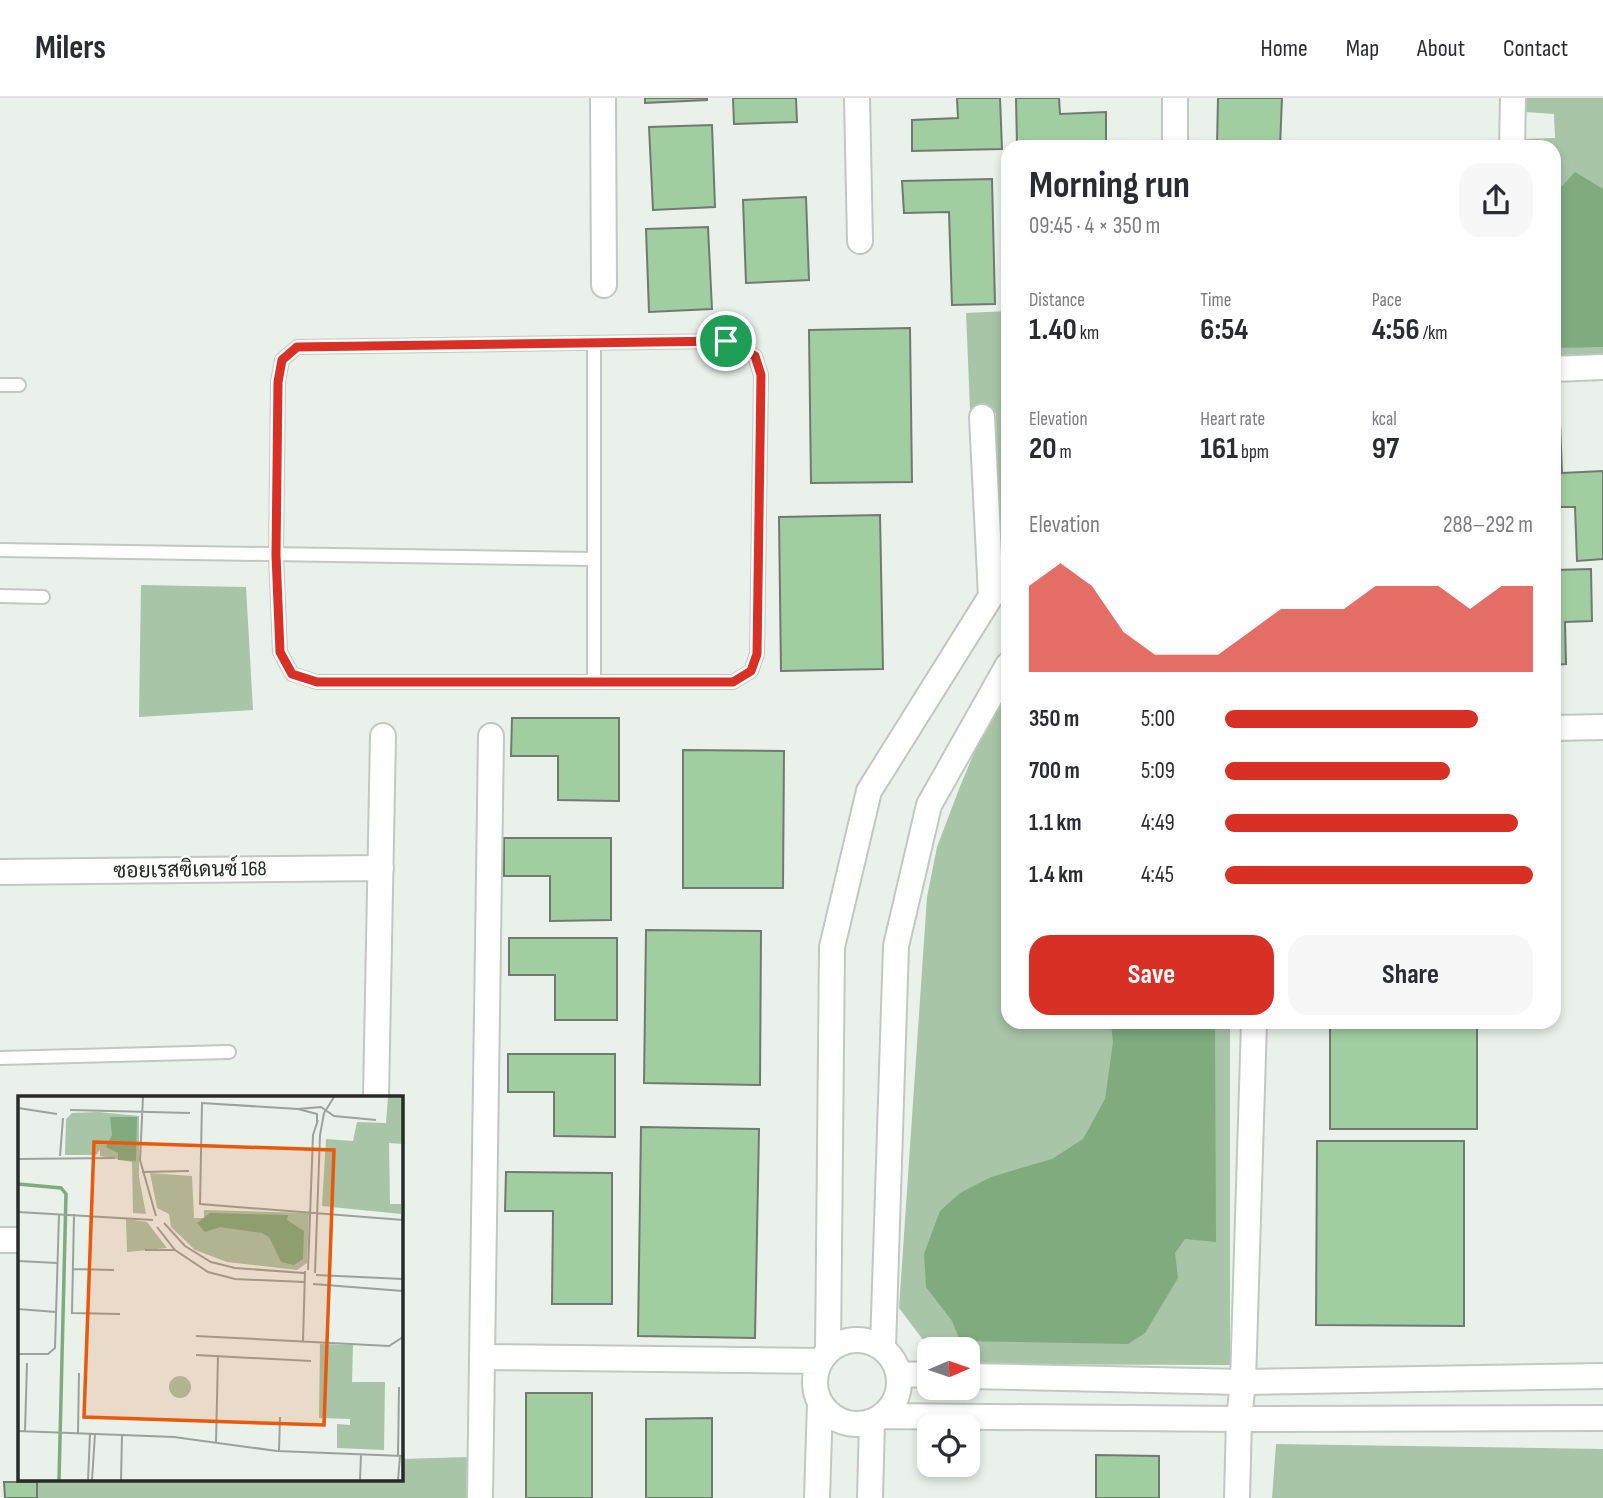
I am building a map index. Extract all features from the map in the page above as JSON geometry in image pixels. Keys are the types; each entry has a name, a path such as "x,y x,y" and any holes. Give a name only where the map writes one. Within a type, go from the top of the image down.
{"street":[{"path":"603,98 604,285"},
{"path":"857,98 860,241"},
{"path":"1175,98 1175,140"},
{"path":"1512,140 1513,98"},
{"path":"1561,369 1603,368"},
{"path":"824,1356 832,947 869,791 999,589 982,417"},
{"path":"883,1347 896,946 929,805 1001,676"},
{"path":"1561,728 1603,727"},
{"path":"376,1096 383,736"},
{"path":"480,1498 491,736"},
{"name":"ซอยเรสซิเดนซ์ 168","path":"0,872 381,868"},
{"path":"1237,1498 1254,1029"},
{"path":"0,1240 18,1240"},
{"path":"870,1498 877,1419 897,1397 899,1374 891,1355 883,1347 861,1339 838,1343 824,1356 815,1374 815,1390 820,1403 830,1415 843,1422 857,1424 877,1419 1603,1418"},
{"path":"482,1357 824,1356"},
{"path":"899,1374 917,1375"},
{"path":"980,1376 1243,1382 1603,1376"},
{"path":"817,1498 820,1403"}],"lane":[{"path":"726,341 755,356 761,375 757,654 751,671 733,682 317,682 292,674 280,652 276,555 278,382 282,360 297,347 594,343 726,341"},
{"path":"594,343 594,682"},
{"path":"0,385 19,385"},
{"path":"0,550 593,559"},
{"path":"0,596 43,597"},
{"path":"0,1058 229,1052"}],"shaded area":[{"path":"1525,98 1603,98 1603,356 1561,359 1561,140 1524,140 1555,138 1554,114 1525,112"},
{"path":"1575,172 1603,189 1603,347 1561,348 1561,187"},
{"path":"1001,311 1001,546 996,413 970,409 966,313"},
{"path":"141,585 246,587 253,710 139,717"},
{"path":"1001,700 1001,1029 1230,1029 1230,1365 980,1364 980,1337 921,1337 899,1308 927,897 937,847 991,712"},
{"path":"1112,1029 1215,1029 1216,1242 1185,1239 1175,1253 1178,1278 1145,1333 1128,1344 980,1341 980,1337 958,1337 952,1321 926,1287 924,1254 940,1211 960,1193 991,1177 1052,1159 1083,1139 1105,1099 1113,1042"},
{"path":"1276,1444 1603,1449 1603,1498 1272,1498"},
{"path":"469,1457 469,1498 38,1498 38,1480 402,1480 402,1459"}],"building":[{"path":"645,98 707,98 707,100 645,103"},
{"path":"733,98 796,98 797,122 734,124"},
{"path":"957,98 1000,98 1001,149 912,151 912,120 958,118"},
{"path":"1016,98 1059,98 1060,114 1106,112 1106,140 1017,140"},
{"path":"1218,98 1282,98 1280,140 1217,140"},
{"path":"712,125 715,207 653,210 649,127"},
{"path":"992,179 995,304 952,305 949,212 904,213 902,181"},
{"path":"806,197 809,280 746,283 743,200"},
{"path":"708,227 712,309 649,312 646,229"},
{"path":"910,328 912,482 811,483 809,330"},
{"path":"1561,448 1562,473 1603,471 1603,559 1577,561 1575,507 1561,507"},
{"path":"880,515 883,669 781,671 779,517"},
{"path":"1591,569 1592,621 1565,622 1566,664 1561,664 1561,570"},
{"path":"512,718 619,718 619,801 558,800 558,756 511,756"},
{"path":"683,750 784,751 783,888 683,888"},
{"path":"504,838 611,838 611,920 550,921 550,876 504,876"},
{"path":"646,930 761,931 760,1085 644,1083"},
{"path":"509,938 617,938 617,1020 555,1020 555,975 509,975"},
{"path":"1330,1029 1477,1029 1477,1129 1330,1129"},
{"path":"508,1054 615,1054 615,1137 554,1136 554,1092 508,1092"},
{"path":"641,1127 759,1129 755,1338 638,1336"},
{"path":"1317,1141 1464,1141 1464,1326 1316,1325"},
{"path":"506,1172 612,1173 612,1304 552,1304 553,1211 505,1211"},
{"path":"526,1393 592,1393 592,1498 526,1498"},
{"path":"712,1418 712,1498 646,1498 646,1419"},
{"path":"1096,1455 1159,1456 1159,1498 1096,1498"},
{"path":"4,1482 37,1482 37,1498 5,1498"}],"route":[{"path":"726,341 755,356 761,375 757,654 751,671 733,682 317,682 292,674 280,652 276,555 278,382 282,360 297,347 726,341"}]}
